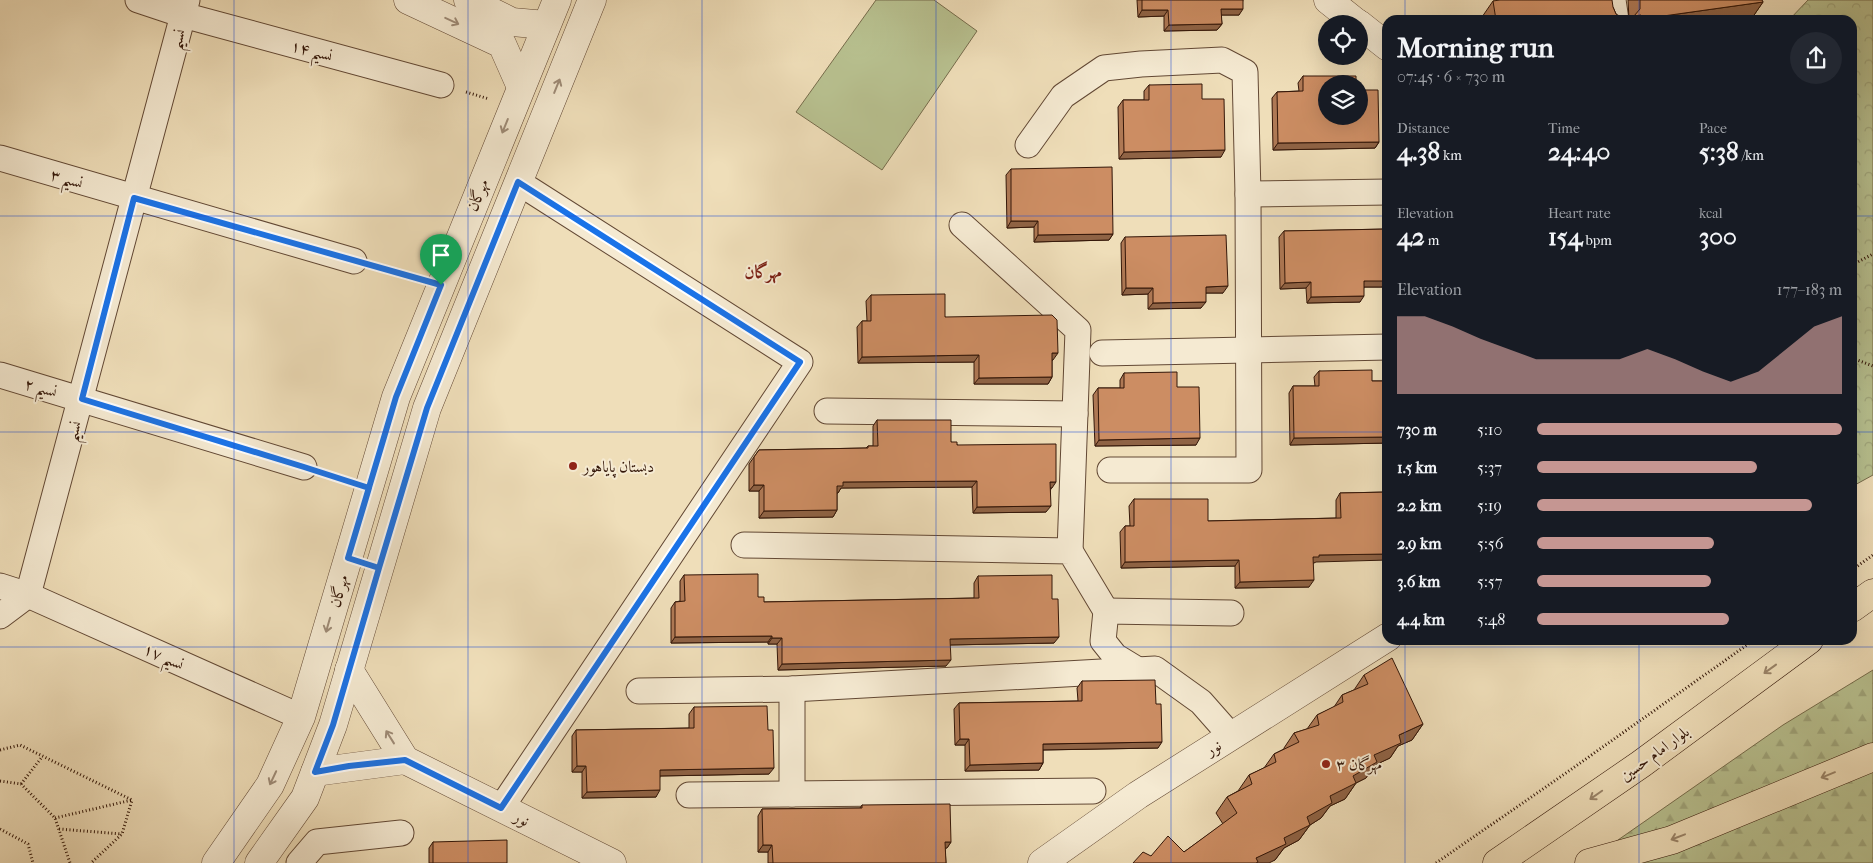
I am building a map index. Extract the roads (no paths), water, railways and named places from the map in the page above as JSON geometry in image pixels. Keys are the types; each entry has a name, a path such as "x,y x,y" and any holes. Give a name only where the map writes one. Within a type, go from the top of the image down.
{"main road":[{"path":"1857,604 1873,593"},
{"name":"بلوار امام حسین","path":"1497,863 1641,764 1802,645"},
{"path":"1589,863 1672,840 1873,757"}],"street":[{"name":"نسیم ۱۴","path":"138,0 185,7 441,85"},
{"path":"408,0 502,44 517,97"},
{"path":"468,0 512,22 546,25"},
{"name":"مهرگان","path":"216,863 270,785 301,717 396,397 557,0"},
{"name":"مهرگان","path":"259,863 305,798 333,725 427,408 592,0"},
{"path":"1328,0 1347,15"},
{"path":"1613,0 1615,15"},
{"name":"نسیم","path":"28,595 82,399 185,7"},
{"path":"1368,32 1382,42"},
{"path":"1028,145 1063,96 1104,68 1222,60 1245,72 1248,194 1249,470 1110,470"},
{"name":"نسیم ۳","path":"0,158 354,261"},
{"path":"501,808 800,362 518,182"},
{"path":"1248,194 1382,192"},
{"path":"962,225 1078,330 1070,551 1106,611 1103,641 1115,656 1138,670"},
{"path":"1102,353 1382,347"},
{"name":"نسیم ۲","path":"0,375 304,467"},
{"path":"826,411 1075,414"},
{"path":"744,545 1070,551"},
{"path":"348,558 379,568"},
{"name":"نسیم ۱۷","path":"0,586 28,595 301,717"},
{"path":"0,616 28,595"},
{"path":"1106,611 1231,613"},
{"name":"نور","path":"1042,863 1138,795 1382,641"},
{"path":"639,692 792,689 1154,669 1201,702 1231,736"},
{"path":"315,772 405,760 349,670"},
{"path":"792,689 792,794"},
{"name":"نور","path":"405,760 612,863"},
{"path":"689,795 1093,791"},
{"path":"299,863 317,842 401,833"}],"place":[{"name":"دبستان پایاهور","path":"573,466"},
{"name":"مهرگان ۳","path":"1326,764"}],"district":[{"name":"مهرگان","path":"763,272"}]}
